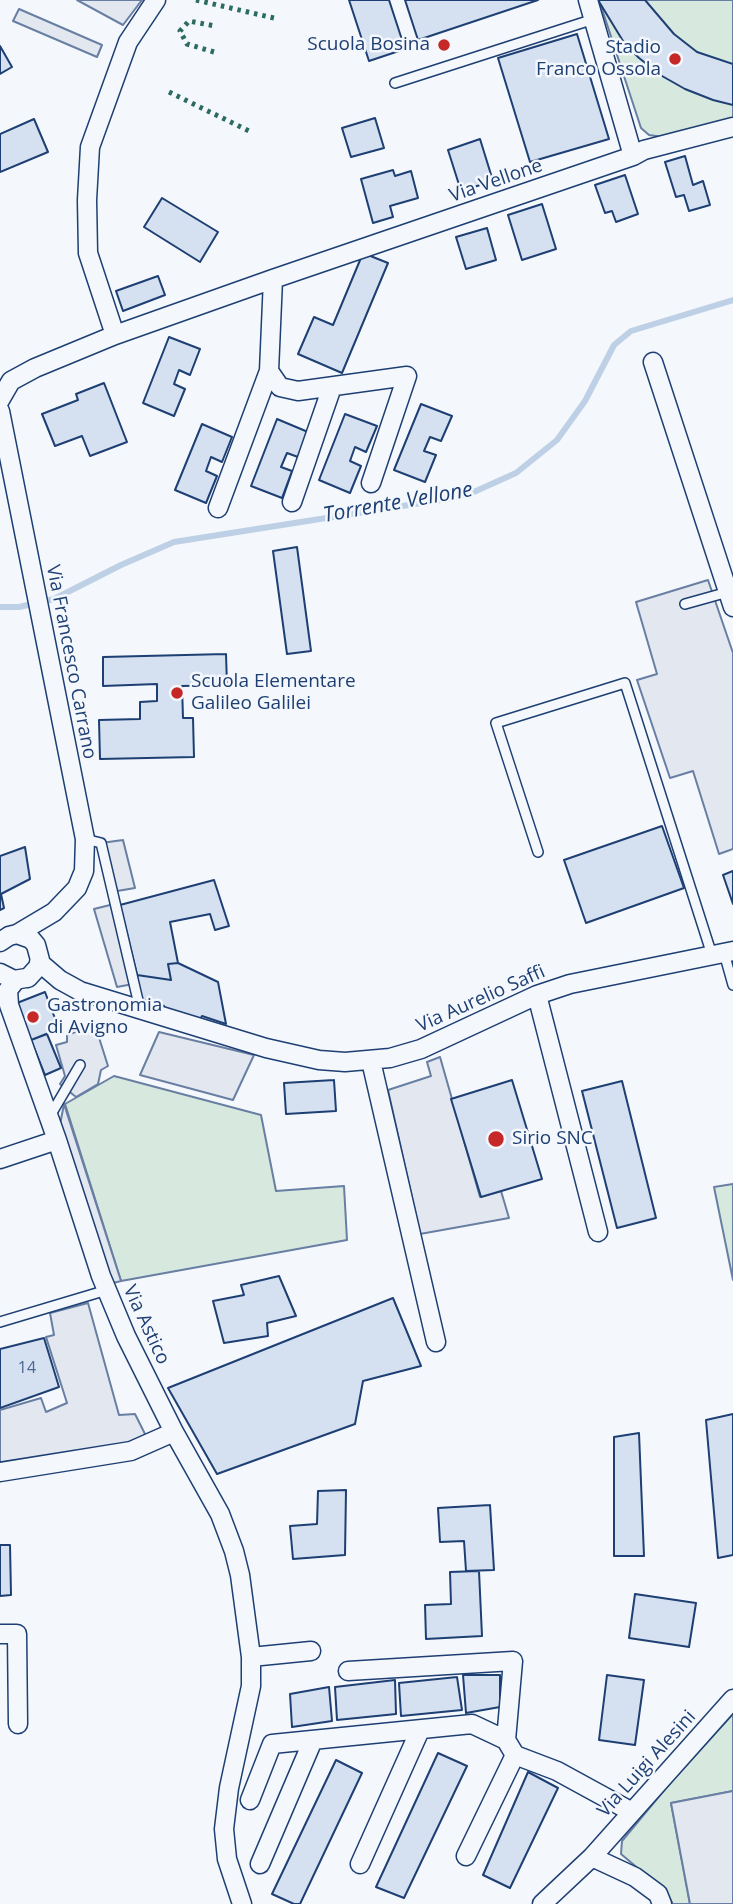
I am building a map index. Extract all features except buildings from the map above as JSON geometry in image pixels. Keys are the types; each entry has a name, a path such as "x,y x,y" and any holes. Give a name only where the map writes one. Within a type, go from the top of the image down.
{"street":[{"path":"115,335 88,253 90,147 128,42 156,0"},
{"path":"588,0 633,156"},
{"name":"Via Vellone","path":"0,400 12,381 35,368 115,335 645,150 733,127"},
{"path":"218,508 269,371 273,279"},
{"path":"653,362 731,597"},
{"path":"269,371 280,387 298,390 407,376 371,483"},
{"path":"292,502 332,387"},
{"name":"Via Francesco Carrano","path":"0,411 85,839 82,879 78,888 54,912 5,939"},
{"name":"Via Francesco Carrano","path":"39,957 54,912"},
{"name":"Via Aurelio Saffi","path":"5,939 31,939 39,957 61,980 80,991 267,1048 319,1060 371,1062 429,1045 537,995 570,984 723,953"},
{"path":"15,977 33,973 39,957"},
{"name":"Via Aurelio Saffi","path":"15,977 61,980"},
{"name":"Via Astico","path":"15,977 5,999 49,1117 107,1290 174,1432 220,1514 234,1550 251,1657 251,1686 229,1788 224,1829 227,1859 242,1904"},
{"path":"537,995 598,1232"},
{"path":"371,1062 436,1342"},
{"path":"0,1159 57,1140"},
{"path":"0,1472 131,1451 174,1432"},
{"path":"0,1634 17,1634 18,1724"},
{"path":"251,1657 311,1651"},
{"path":"348,1671 513,1661 511,1747 466,1856"},
{"name":"Via Luigi Alesini","path":"542,1904 592,1857 733,1699"},
{"path":"250,1800 272,1744 472,1724 632,1812"},
{"path":"360,1864 421,1730"},
{"path":"260,1864 313,1740"},
{"path":"592,1857 635,1877 658,1894 662,1904"}],"lane":[{"path":"395,83 594,19"},
{"path":"685,604 731,597"},
{"path":"538,852 496,723 625,683 733,985"},
{"path":"85,839 101,843 140,1011"},
{"path":"49,1117 80,1065"},
{"path":"0,1322 107,1290"}],"shaded area":[{"path":"77,0 142,0 123,25"},
{"name":"Stadio Franco Ossola","path":"599,0 733,0 733,118 663,137 649,135 641,128"},
{"path":"19,9 102,45 97,57 13,21"},
{"path":"708,580 733,653 733,849 719,854 693,771 670,778 637,680 657,674 636,602"},
{"path":"123,840 135,888 111,892 101,843"},
{"path":"114,904 133,984 117,987 94,909"},
{"path":"95,1025 108,1066 101,1070 98,1084 76,1097 60,1084 65,1076 56,1045 67,1042 67,1035"},
{"path":"159,1032 254,1055 233,1100 140,1075"},
{"path":"440,1057 480,1197 501,1191 509,1218 420,1234 388,1090 431,1076 427,1062"},
{"path":"114,1076 261,1115 276,1191 344,1186 347,1240 121,1281 65,1104"},
{"path":"64,1104 121,1281 105,1285 57,1140"},
{"path":"733,1184 733,1280 714,1187"},
{"path":"88,1303 119,1415 135,1414 147,1438 63,1458 0,1466 0,1410 41,1398 46,1412 67,1403 46,1337 54,1335 50,1313"},
{"path":"733,1714 733,1791 671,1803 690,1904 673,1904 665,1891 621,1854 622,1841"},
{"path":"733,1791 733,1904 690,1904 671,1803"}],"waterway":[{"name":"Torrente Vellone","path":"0,607 19,607 54,599 174,542 447,499 476,491 516,473 557,440 585,401 614,345 631,331 733,300"}],"hedge":[{"path":"196,0 278,19"},
{"path":"214,52 187,44 180,31 189,21 215,26"},
{"path":"169,92 251,132"}],"place":[{"name":"Scuola Bosina","path":"444,45"},
{"name":"Stadio Franco Ossola","path":"675,59"},
{"name":"Scuola Elementare Galileo Galilei","path":"177,693"},
{"name":"Gastronomia di Avigno","path":"33,1017"},
{"name":"Sirio SNC","path":"496,1139"}]}
